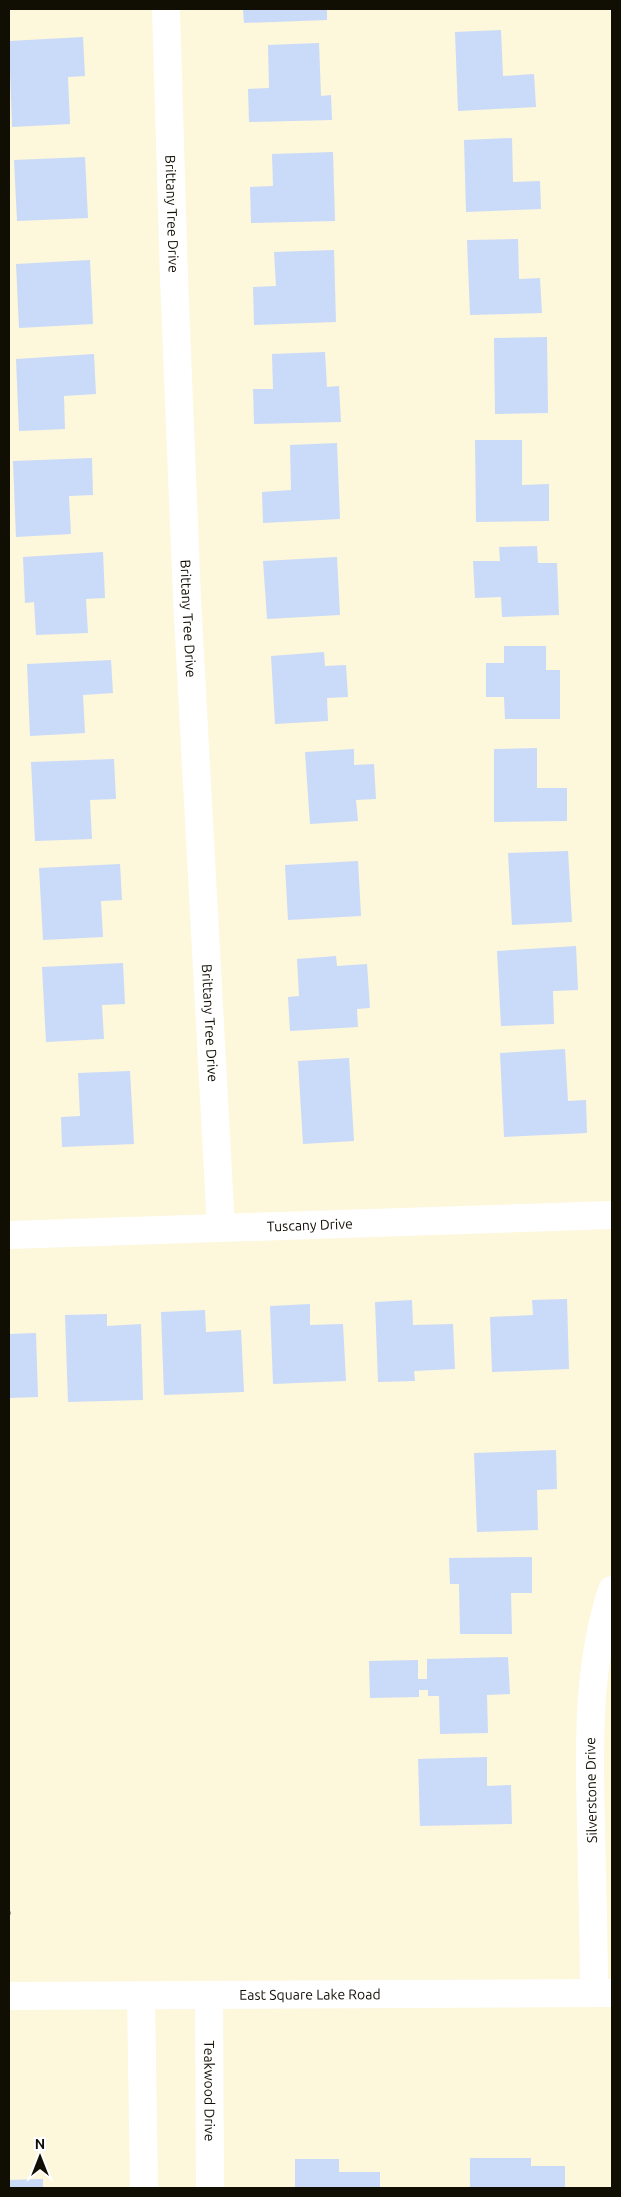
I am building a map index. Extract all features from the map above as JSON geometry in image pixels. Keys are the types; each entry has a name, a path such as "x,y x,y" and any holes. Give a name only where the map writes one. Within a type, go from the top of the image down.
{"street":[{"name":"Brittany Tree Drive","path":"166,9 174,278 187,590 221,1228"},
{"name":"Tuscany Drive","path":"9,1235 612,1215"},
{"name":"Silverstone Drive","path":"603,1993 590,1728 593,1678 605,1612 612,1590"},
{"name":"East Square Lake Road","path":"9,1996 603,1993"},
{"name":"Teakwood Drive","path":"209,1995 210,2188"},
{"path":"141,1996 144,2188"}],"building":[{"path":"243,9 327,9 327,20 244,23"},
{"path":"501,30 503,76 534,74 536,107 458,111 455,32"},
{"path":"83,37 85,76 68,77 70,124 12,127 9,41"},
{"path":"319,43 321,96 331,95 332,120 249,122 248,89 269,88 268,45"},
{"path":"512,138 513,182 540,181 541,209 466,212 464,140"},
{"path":"333,152 335,221 251,223 250,187 273,186 272,154"},
{"path":"85,157 88,218 17,221 14,160"},
{"path":"518,239 519,279 540,278 542,313 470,315 467,240"},
{"path":"334,250 336,322 254,325 253,287 276,286 274,252"},
{"path":"90,260 93,324 19,328 16,264"},
{"path":"547,337 548,413 495,414 494,338"},
{"path":"325,352 327,387 339,386 341,422 254,424 253,389 273,389 272,354"},
{"path":"94,354 96,394 64,396 65,429 19,431 16,359"},
{"path":"475,440 522,440 522,485 549,484 549,521 476,522"},
{"path":"337,443 340,519 263,523 262,492 291,490 290,445"},
{"path":"92,458 93,495 69,496 71,534 16,537 13,461"},
{"path":"537,546 538,563 557,563 559,615 502,617 501,597 475,598 473,561 500,561 499,547"},
{"path":"103,552 105,598 86,599 88,633 36,635 34,602 25,603 23,557"},
{"path":"337,557 340,615 267,619 263,561"},
{"path":"504,646 546,646 546,670 560,670 560,719 505,719 504,697 486,697 486,663 504,663"},
{"path":"324,652 325,666 346,665 348,697 327,698 328,721 275,724 271,656"},
{"path":"111,660 113,693 83,695 85,733 30,736 27,664"},
{"path":"537,748 537,788 567,788 567,821 494,822 494,749"},
{"path":"354,749 354,765 374,764 376,799 356,800 358,821 310,824 305,752"},
{"path":"114,759 116,799 90,800 92,839 35,841 31,762"},
{"path":"568,851 572,922 512,925 508,853"},
{"path":"358,861 361,916 288,920 285,865"},
{"path":"120,864 122,900 101,901 103,937 43,940 39,868"},
{"path":"576,946 578,990 553,991 554,1024 501,1026 497,951"},
{"path":"336,956 337,966 367,964 370,1008 357,1009 358,1027 290,1031 288,997 299,996 297,959"},
{"path":"123,963 125,1004 102,1005 104,1039 46,1042 42,967"},
{"path":"565,1049 568,1101 586,1100 587,1133 504,1137 500,1053"},
{"path":"349,1058 354,1141 303,1144 298,1061"},
{"path":"130,1071 134,1144 62,1147 61,1117 80,1116 78,1073"},
{"path":"567,1299 569,1369 492,1372 490,1317 533,1315 532,1300"},
{"path":"412,1300 413,1325 453,1324 455,1369 414,1371 415,1381 378,1382 375,1302"},
{"path":"310,1304 310,1325 343,1324 346,1381 273,1384 270,1306"},
{"path":"205,1310 206,1332 241,1330 244,1392 164,1395 161,1312"},
{"path":"107,1314 107,1326 141,1324 143,1400 68,1402 65,1315"},
{"path":"36,1333 38,1397 9,1398 9,1334"},
{"path":"556,1450 557,1489 537,1490 538,1530 477,1532 474,1453"},
{"path":"532,1557 532,1593 511,1593 512,1634 460,1634 459,1584 450,1584 449,1558"},
{"path":"508,1657 510,1694 487,1695 488,1733 440,1734 439,1696 428,1696 428,1690 419,1690 419,1697 370,1698 369,1661 418,1660 418,1679 427,1679 427,1659"},
{"path":"487,1757 487,1786 511,1785 512,1824 420,1826 418,1759"},
{"path":"470,2158 531,2158 531,2166 565,2166 565,2188 470,2188"},
{"path":"295,2159 339,2159 339,2172 380,2172 380,2188 295,2188"},
{"path":"43,2179 43,2188 9,2188 9,2180"}]}
